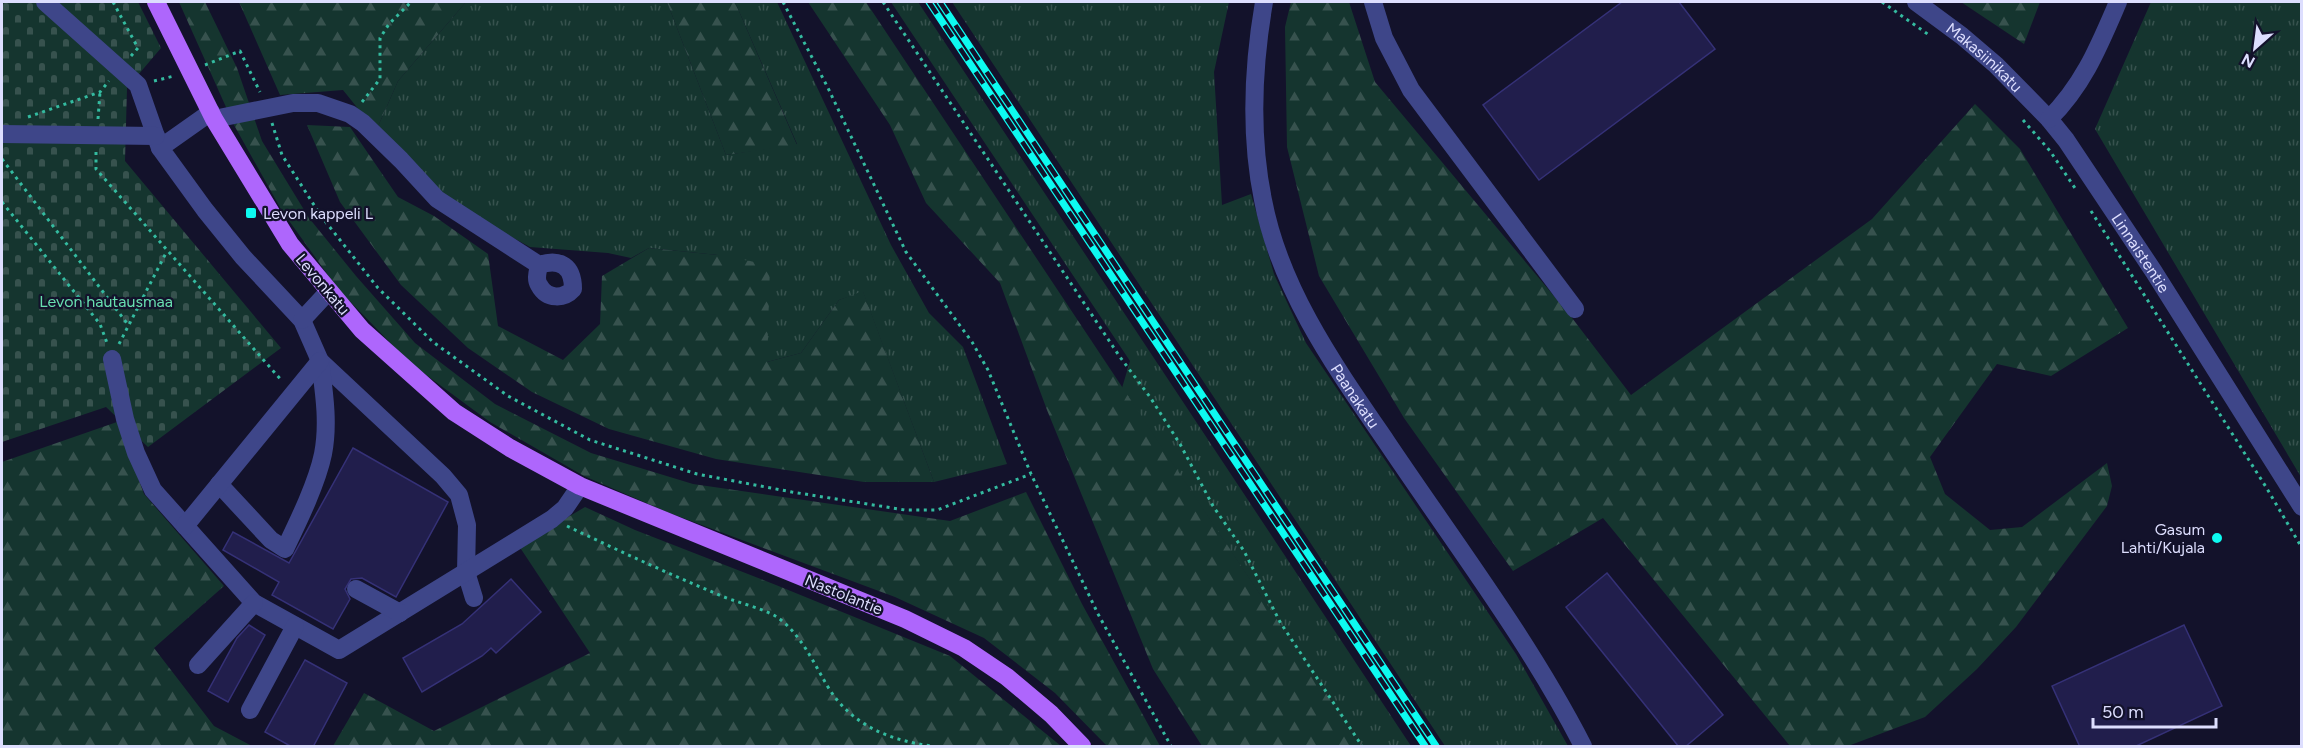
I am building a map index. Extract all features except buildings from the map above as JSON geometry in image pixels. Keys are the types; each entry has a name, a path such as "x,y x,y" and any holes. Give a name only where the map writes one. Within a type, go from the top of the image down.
{"main road":[{"name":"Levonkatu","path":"156,2 213,115 290,244 328,292 362,330 454,412 510,448 580,486"},
{"name":"Nastolantie","path":"580,486 905,619 964,648 1007,677 1051,714 1082,747"}],"street":[{"path":"45,2 138,85 158,142 205,210 243,257 302,320 320,361 326,404 323,454 303,512 285,549 271,540 219,484"},
{"name":"Paanakatu","path":"1264,2 1257,41 1256,153 1263,202 1278,252 1294,293 1319,340 1533,658 1583,747"},
{"path":"1373,2 1384,38 1411,90 1575,309"},
{"name":"Makasiinikatu","path":"1916,2 1996,65 2049,119"},
{"path":"2049,119 2067,101 2083,77 2118,2"},
{"path":"2,134 97,136 158,142 213,115 293,103 318,103 350,114 363,123 437,199 539,265"},
{"name":"Linnaistentie","path":"2049,119 2154,272 2301,507"},
{"path":"302,320 328,292"},
{"path":"112,359 125,420 136,453 153,490 254,603 339,650 552,519 565,508 580,486"},
{"path":"185,526 320,361"},
{"path":"320,361 443,477 459,495 467,525 466,572 474,598"},
{"path":"356,589 400,613"},
{"path":"198,665 254,603"},
{"path":"250,710 296,626"}],"path":[{"path":"24,118 100,92 138,48 113,2"},
{"path":"350,114 370,94 380,79 380,38 389,24 411,2"},
{"path":"783,2 828,88 906,252 972,342 988,370 1031,474 1098,614 1171,747"},
{"path":"883,2 1120,357 1150,397 1174,435 1212,506 1244,551 1280,622 1362,747"},
{"path":"1882,2 1936,41"},
{"path":"138,85 192,71 240,51 268,108 282,155 321,216 378,288 433,342 508,396 590,440 697,474 905,510 937,510 1031,474"},
{"path":"100,92 96,169 293,394"},
{"path":"2020,116 2050,151 2079,193"},
{"path":"2,159 129,326"},
{"path":"2,202 23,232 56,267 100,324 112,359"},
{"path":"2085,202 2156,311 2301,548"},
{"path":"112,359 167,251"},
{"path":"552,519 718,595 776,616 795,633 830,690 865,725 882,735 931,747"}],"green space":[{"name":"Levon hautausmaa","path":"2,2 138,2 161,48 127,88 125,161 281,348 148,447 106,407 2,442"},
{"path":"179,2 205,2 237,68 262,141 309,218 415,343 495,404 591,453 693,484 950,521 1026,492 1082,604 1160,746 1107,746 1055,693 984,638 895,597 667,512 584,476 490,422 410,363 338,289 282,211 234,125"},
{"path":"239,2 466,2 398,81 376,131 343,90 280,95"},
{"path":"466,2 667,2 726,155 797,144 735,2 777,2 891,245 929,313 963,347 1007,464 934,482 863,292 839,300 801,353 767,362 718,255 649,248 631,258 608,253 530,247 437,196 376,131 398,81"},
{"path":"667,2 735,2 797,145 726,155"},
{"path":"808,2 866,2 1361,746 1202,746 1153,669 1047,410 1000,283 926,203 890,125"},
{"path":"891,2 918,2 1411,746 1361,746 1122,388 1130,361"},
{"path":"952,2 1229,2 1214,72 1222,205 1251,194 1274,274 1306,343 1516,654 1568,746 1445,746"},
{"path":"1291,2 1349,2 1375,82 1569,314 1631,395 1872,219 1975,104 2020,149 2128,328 2051,376 1997,364 1930,457 1945,494 1990,530 2022,527 2107,463 2112,486 2107,506 2016,627 1977,669 1925,717 1848,746 1790,746 1603,518 1513,571 1404,418 1319,276 1287,147 1285,27"},
{"path":"1961,2 2040,2 2024,44"},
{"path":"2151,2 2301,2 2301,477 2095,129"},
{"path":"307,125 350,127 398,197 434,216 488,254 498,326 563,360 600,324 602,276 649,248 718,255 770,265 767,362 801,353 839,300 863,291 934,482 864,482 716,459 609,429 532,392 468,348 401,285 340,202"},
{"path":"117,422 144,494 224,586 154,648 214,726 252,746 2,746 2,462"},
{"path":"585,507 635,530 950,656 1061,746 333,746 364,693 434,731 590,653 519,546"}],"railway":[{"path":"929,2 1425,746"},
{"path":"940,2 1436,746"}],"place":[{"name":"Levon kappeli L","path":"251,213"},
{"name":"Gasum Lahti/Kujala","path":"2217,538"}]}
